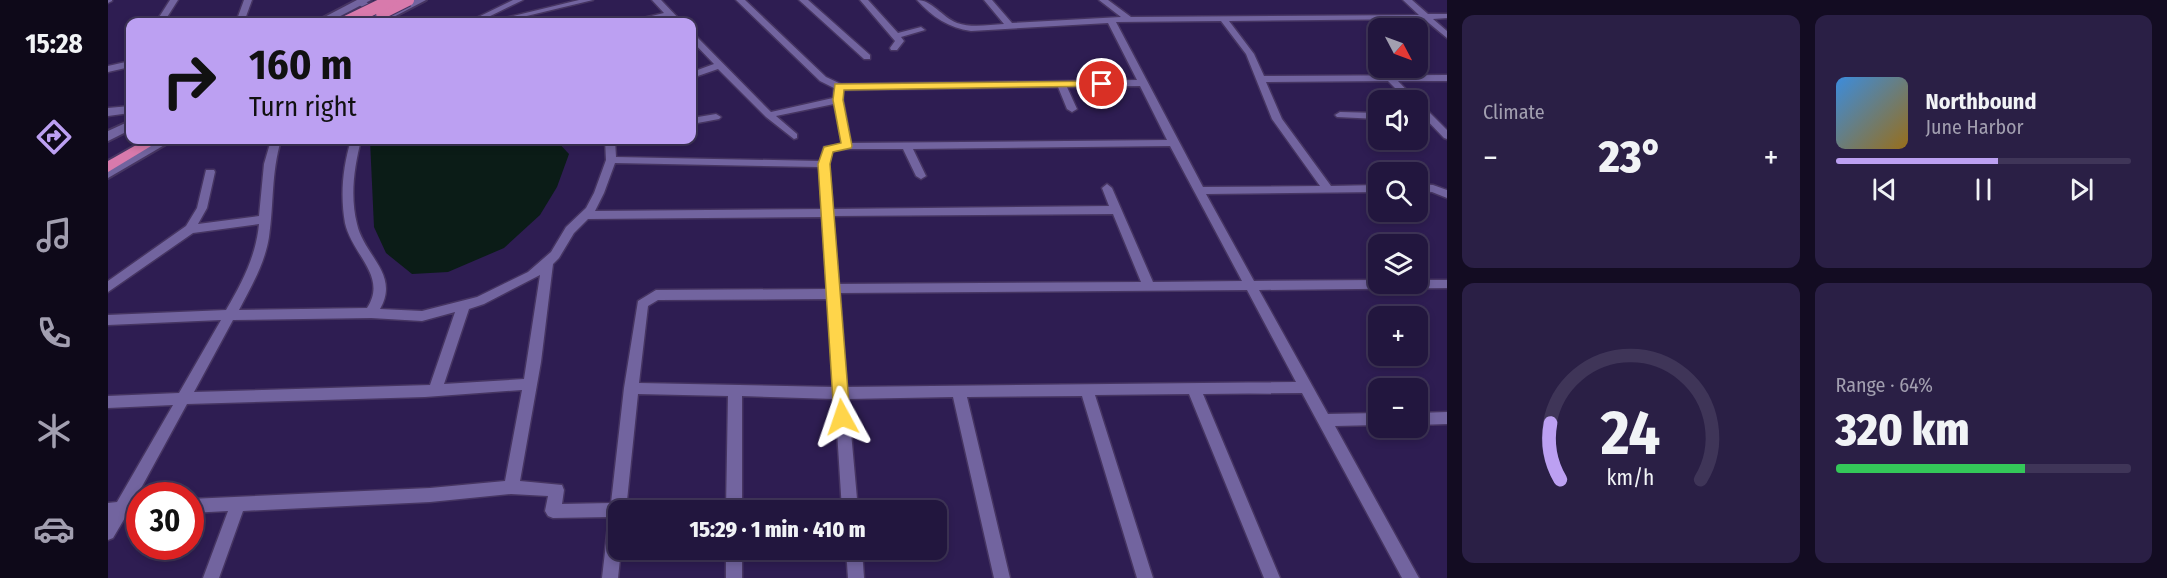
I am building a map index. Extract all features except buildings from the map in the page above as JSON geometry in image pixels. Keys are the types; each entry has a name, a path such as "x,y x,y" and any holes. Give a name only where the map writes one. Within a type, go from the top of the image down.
{"highway":[{"path":"354,18 391,0"},
{"path":"372,18 408,0"},
{"path":"108,155 128,144"},
{"path":"108,167 147,144"}],"main road":[{"path":"388,18 421,0"},
{"path":"329,18 363,1"},
{"path":"108,137 126,127"},
{"path":"108,173 159,144"}],"street":[{"path":"163,18 174,0"},
{"path":"241,18 248,0"},
{"path":"481,18 519,0"},
{"path":"510,18 589,0"},
{"path":"656,0 674,18"},
{"path":"740,0 823,79 839,87 1143,83"},
{"path":"803,0 867,57"},
{"path":"864,0 900,41 894,48"},
{"path":"921,0 943,20 955,27 968,29 1129,19 1447,16"},
{"path":"988,0 1010,26"},
{"path":"1103,0 1129,19"},
{"path":"1407,0 1447,35"},
{"path":"363,1 380,18"},
{"path":"654,18 670,14"},
{"path":"1223,18 1250,54 1278,119 1328,190"},
{"path":"1111,20 1173,142 1411,578"},
{"path":"896,36 921,30"},
{"path":"696,41 769,115 794,136"},
{"path":"108,69 126,65"},
{"path":"696,74 720,65"},
{"path":"1259,79 1447,78"},
{"path":"1391,79 1402,90"},
{"path":"1061,84 1072,109"},
{"path":"839,87 838,100 847,146"},
{"path":"769,115 838,100"},
{"path":"108,112 126,110"},
{"path":"1340,115 1368,116"},
{"path":"696,120 716,117"},
{"path":"1428,120 1447,136"},
{"path":"849,500 824,164 828,149 847,146 1173,142"},
{"path":"108,533 115,509 186,397 251,277 263,238 269,164 275,144"},
{"path":"355,144 349,166 346,195 355,237 380,281 380,297 371,314"},
{"path":"108,320 229,315 422,316 463,307 509,287 547,264 570,230 587,215 599,194 611,160 610,144"},
{"path":"906,145 921,176"},
{"path":"611,160 824,164"},
{"path":"108,286 190,229 202,208 210,172"},
{"path":"1107,188 1149,286"},
{"path":"1200,191 1368,189"},
{"path":"1428,189 1447,194"},
{"path":"587,215 1116,210"},
{"path":"190,229 266,219"},
{"path":"511,487 531,384 547,264"},
{"path":"619,500 639,312 642,304 656,295 1149,286 1447,284"},
{"path":"435,390 463,307"},
{"path":"108,402 186,397 435,390 531,384"},
{"path":"631,387 840,393 1306,387"},
{"path":"1194,389 1272,578"},
{"path":"1087,390 1145,578"},
{"path":"734,500 735,391"},
{"path":"959,392 1002,578"},
{"path":"1428,419 1447,418"},
{"path":"1324,420 1368,419"},
{"path":"204,505 430,495 511,487 557,490 553,511 608,510"},
{"path":"211,578 237,504"},
{"path":"610,578 612,560"},
{"path":"734,560 734,578"},
{"path":"855,560 856,578"}],"shaded area":[{"path":"370,144 560,144 569,154 557,187 540,215 504,248 448,272 412,274 386,253 374,227"}],"route":[{"path":"842,417 824,164 828,149 847,146 838,100 839,87 1102,84"}]}
